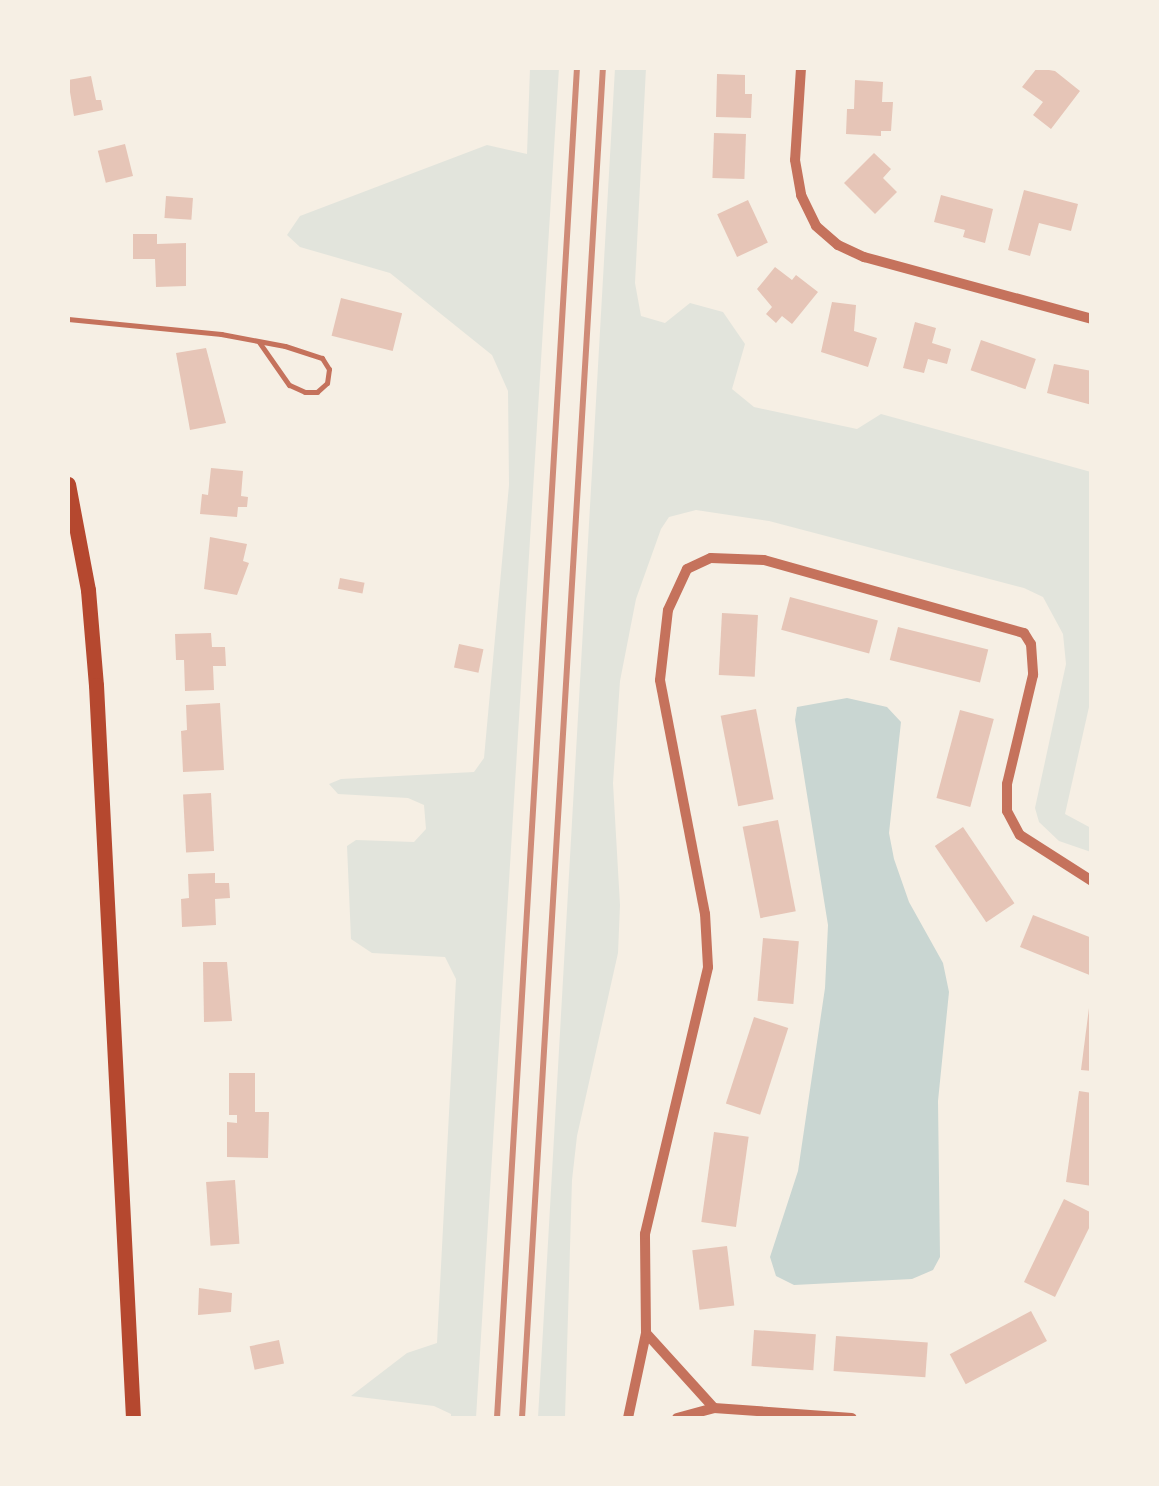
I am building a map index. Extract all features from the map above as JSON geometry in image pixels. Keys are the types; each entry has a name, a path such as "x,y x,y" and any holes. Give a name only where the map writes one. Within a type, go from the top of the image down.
{"main road":[{"path":"68,484 88,590 96,685 133,1418"}],"street":[{"path":"801,68 794,160 800,195 816,226 838,246 864,258 1092,319"},
{"path":"628,1418 646,1333 645,1234 708,967 705,914 660,680 668,610 687,570 710,558 764,560 1024,633 1031,644 1033,675 1007,784 1007,811 1020,834 1092,881"},
{"path":"646,1333 714,1408"},
{"path":"677,1418 714,1408 852,1418"}],"lane":[{"path":"68,319 259,342 322,358 329,368 328,382 317,392 305,392 289,384 259,342"}],"shaded area":[{"path":"530,68 559,68 476,1418 451,1418 451,1414 434,1406 351,1396 407,1353 437,1343 456,979 445,957 372,953 351,939 347,846 356,840 414,842 426,829 424,805 408,798 338,794 329,784 341,779 474,772 484,758 509,485 508,391 492,355 390,273 300,247 287,235 300,216 487,145 527,154"},
{"path":"615,68 646,68 635,283 641,316 665,323 690,303 723,312 745,344 732,389 754,407 857,429 881,414 1091,472 1091,698 1065,814 1091,828 1091,852 1059,841 1039,822 1035,808 1066,664 1063,634 1043,597 1024,588 769,521 696,510 669,517 636,599 620,681 613,783 620,905 618,953 577,1136 572,1180 565,1418 538,1418"},
{"path":"847,698 887,707 901,722 889,833 909,902 943,963 949,992 938,1101 940,1257 933,1270 912,1279 794,1285 776,1276 770,1257 798,1171 825,988 828,925 795,720 797,707"}],"building":[{"path":"1037,68 1055,71 1080,91 1051,129 1033,115 1043,102 1022,87"},
{"path":"717,74 745,75 745,94 752,94 751,118 716,117"},
{"path":"91,76 96,100 101,100 103,110 74,116 68,80"},
{"path":"855,80 883,82 882,102 893,102 891,131 881,131 881,136 846,134 847,109 854,109"},
{"path":"714,133 746,134 744,179 712,178"},
{"path":"125,144 133,176 106,183 98,151"},
{"path":"874,153 891,169 883,178 897,192 875,214 844,183"},
{"path":"1024,190 1078,204 1071,231 1039,223 1030,256 1008,250"},
{"path":"941,195 993,209 985,243 963,237 965,230 934,222"},
{"path":"166,196 193,198 191,220 164,218"},
{"path":"748,200 768,243 737,257 717,214"},
{"path":"133,234 157,234 157,244 186,243 186,286 156,287 155,259 133,259"},
{"path":"775,267 792,280 796,275 818,292 792,324 782,316 776,323 766,314 772,307 757,289"},
{"path":"341,298 402,313 393,351 332,336"},
{"path":"832,302 856,305 854,331 877,338 868,367 821,352"},
{"path":"915,322 936,328 932,343 951,349 947,364 928,359 924,373 903,368"},
{"path":"981,340 1036,359 1025,389 971,370"},
{"path":"206,348 226,423 190,430 176,353"},
{"path":"1054,364 1092,371 1092,405 1047,393"},
{"path":"211,468 243,471 241,496 248,497 247,507 238,507 237,517 200,514 202,494 208,495"},
{"path":"210,537 247,544 243,561 249,563 237,595 204,589"},
{"path":"340,578 365,583 362,594 338,589"},
{"path":"790,597 878,621 869,653 781,630"},
{"path":"722,613 758,615 755,677 719,675"},
{"path":"898,627 988,649 980,682 890,660"},
{"path":"211,633 212,647 225,647 226,666 213,666 214,690 185,691 184,660 176,660 175,634"},
{"path":"459,644 483,649 478,673 454,667"},
{"path":"220,703 224,770 183,772 181,731 187,730 186,705"},
{"path":"756,709 774,799 738,806 721,716"},
{"path":"960,710 994,719 970,807 936,798"},
{"path":"211,793 214,851 186,852 183,794"},
{"path":"778,820 796,911 760,918 743,827"},
{"path":"963,827 1014,903 986,922 935,846"},
{"path":"215,873 215,883 229,883 230,898 215,899 216,925 182,927 181,899 189,898 188,874"},
{"path":"1033,915 1092,938 1092,976 1020,947"},
{"path":"763,938 799,941 793,1004 758,1001"},
{"path":"203,962 227,962 232,1021 204,1022"},
{"path":"1092,1008 1092,1071 1081,1070"},
{"path":"754,1017 788,1028 760,1115 726,1104"},
{"path":"229,1073 255,1073 255,1112 269,1112 268,1158 227,1157 227,1122 237,1123 237,1115 229,1115"},
{"path":"1079,1091 1092,1093 1092,1186 1066,1182"},
{"path":"714,1132 749,1137 736,1227 701,1222"},
{"path":"235,1180 239,1244 211,1246 206,1182"},
{"path":"1064,1199 1092,1213 1092,1222 1055,1297 1024,1282"},
{"path":"727,1246 734,1306 700,1310 692,1250"},
{"path":"199,1288 232,1293 231,1312 198,1315"},
{"path":"1031,1311 1047,1341 966,1384 950,1354"},
{"path":"754,1330 816,1334 813,1370 751,1366"},
{"path":"836,1336 928,1342 925,1377 834,1371"},
{"path":"279,1340 284,1363 255,1370 250,1346"}],"railway":[{"path":"497,1418 577,68"},
{"path":"522,1418 603,68"}]}
